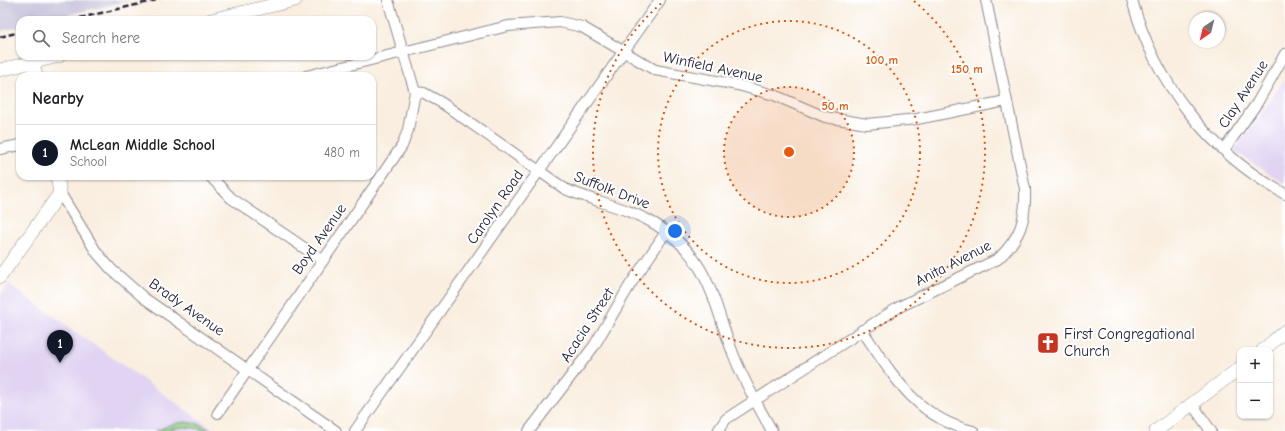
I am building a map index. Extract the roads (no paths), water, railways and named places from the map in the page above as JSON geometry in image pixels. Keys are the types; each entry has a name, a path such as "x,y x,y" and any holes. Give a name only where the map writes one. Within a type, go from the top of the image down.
{"street":[{"path":"228,16 295,0"},
{"path":"388,0 402,53"},
{"name":"Carolyn Road","path":"355,431 660,0"},
{"name":"Anita Avenue","path":"718,431 726,419 899,307 998,259 1007,250 1021,231 1025,208 1024,189 986,0"},
{"path":"1132,0 1150,49 1172,90 1194,120 1224,150 1257,177 1285,194"},
{"name":"Winfield Avenue","path":"376,59 508,26 560,22 582,27 655,70 738,85 774,96 825,116 867,124 917,119 1006,101"},
{"name":"Boyd Avenue","path":"218,413 402,146 408,130 415,92 402,53"},
{"name":"Clay Avenue","path":"1224,150 1257,103 1285,54"},
{"path":"0,70 42,60"},
{"name":"Winfield Avenue","path":"323,72 373,60"},
{"path":"33,62 35,72"},
{"name":"Suffolk Drive","path":"415,92 424,94 442,103 565,189 583,197 621,207 638,214 657,224 679,242 695,259 708,282 736,360 754,400 772,431"},
{"path":"0,150 16,146"},
{"name":"Brady Avenue","path":"58,180 60,193 87,239 112,270 144,298 336,431"},
{"path":"214,180 231,198 322,260"},
{"path":"0,277 60,193"},
{"name":"Acacia Street","path":"530,431 594,346 630,285 666,232"},
{"path":"862,330 897,382 914,401 944,420 973,431"},
{"path":"1266,347 1285,331"},
{"path":"1156,431 1237,370"},
{"path":"1192,404 1211,431"}],"railway":[{"path":"88,16 157,0"},
{"path":"0,37 16,33"}],"place":[{"name":"First Congregational Church","path":"1048,343"},
{"name":"McLean Middle School","path":"60,363"}]}
